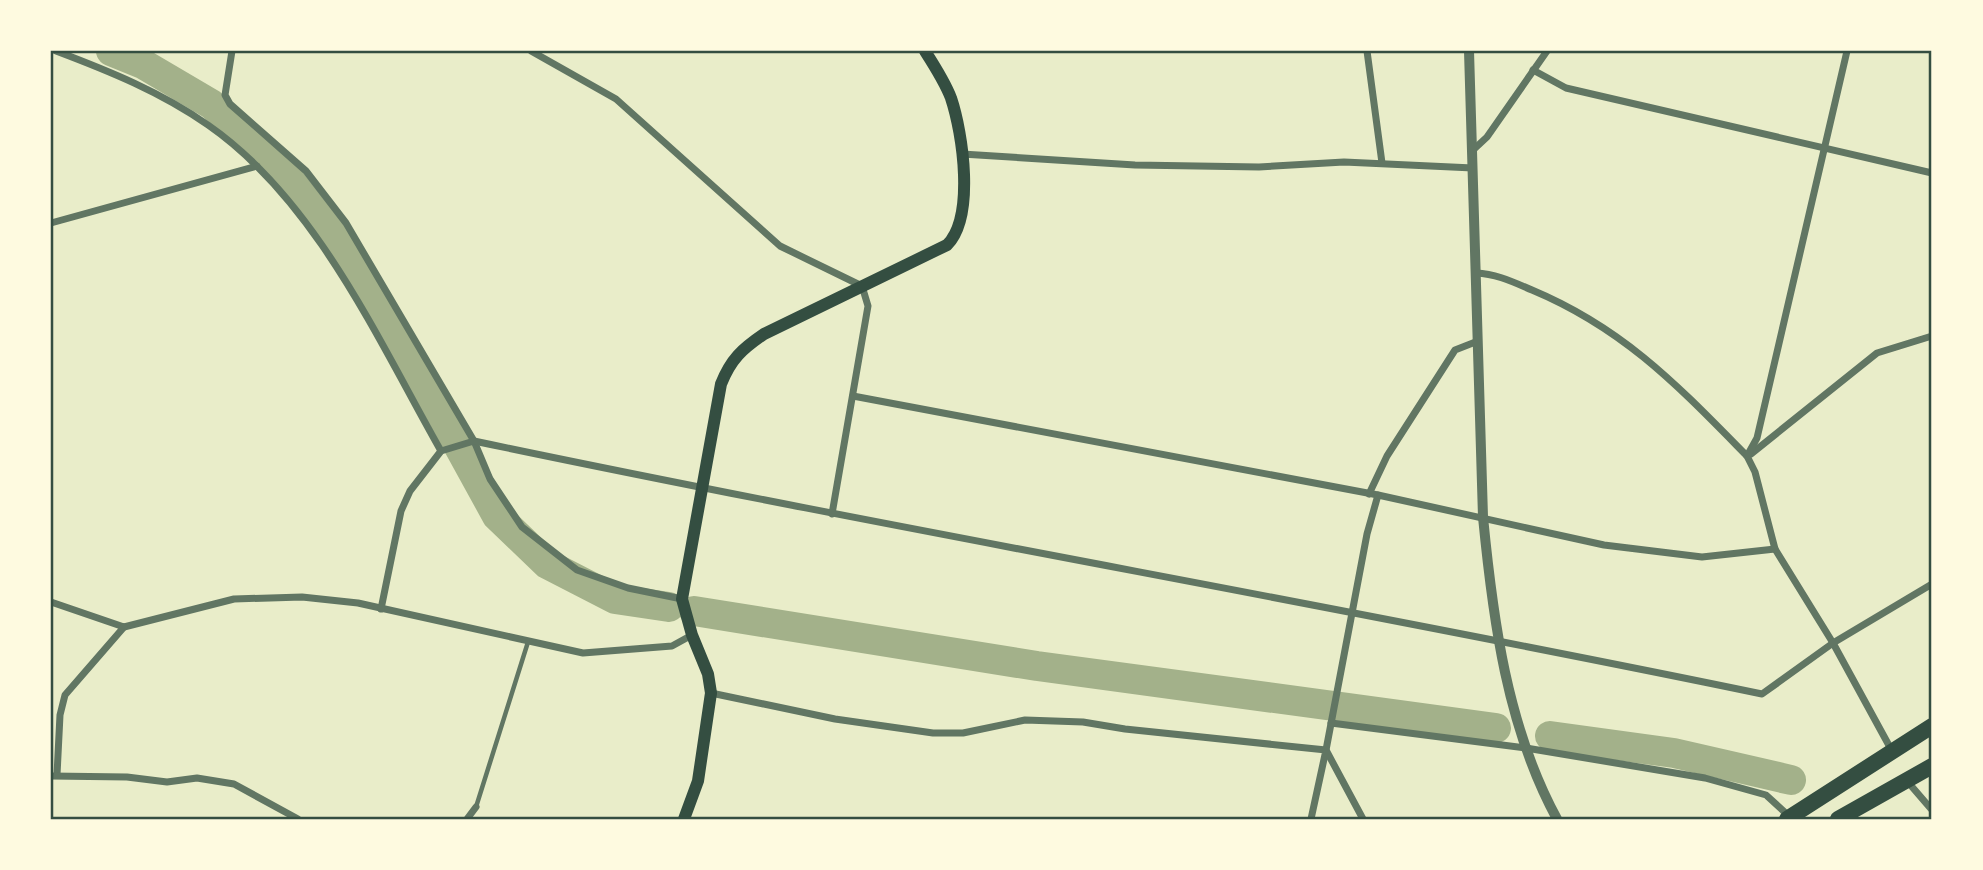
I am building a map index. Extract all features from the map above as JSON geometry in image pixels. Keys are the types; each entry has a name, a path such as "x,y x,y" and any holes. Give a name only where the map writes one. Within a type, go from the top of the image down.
{"highway":[{"path":"1789,818 1932,726"},
{"path":"1841,819 1932,766"}],"main road":[{"path":"684,819 698,781 711,693 708,674 692,635 682,599 700,488 721,384 729,363 739,350 764,334 947,245 956,237 963,218 962,154 951,97 925,51"}],"street":[{"path":"56,51 141,86 209,125 257,166 281,192 330,257 445,450"},
{"path":"232,51 225,95 230,104 306,172 345,223 490,479 522,527 577,570 628,588 682,599"},
{"path":"531,51 616,99 780,246 862,286 869,306 832,514"},
{"path":"1367,51 1382,163"},
{"path":"1469,51 1483,517 1497,639 1526,748 1557,819"},
{"path":"1472,151 1487,137 1547,51"},
{"path":"1747,456 1757,438 1847,51"},
{"path":"1533,70 1566,88 1932,173"},
{"path":"962,154 1135,165 1259,167 1382,163 1473,167"},
{"path":"51,223 257,166"},
{"path":"1476,272 1492,274 1563,303 1611,330 1659,368 1747,456 1755,471 1775,549 1833,643 1892,751"},
{"path":"1747,456 1877,354 1932,336"},
{"path":"1311,819 1332,723 1373,495 1393,447 1455,350 1478,341"},
{"path":"853,396 1373,495 1604,545 1702,557 1775,549"},
{"path":"381,609 401,511 410,491 445,450 470,442 832,514 1497,639 1762,694 1833,643 1932,584"},
{"path":"51,602 124,627 234,599 302,597 358,603 583,653 672,646 692,635"},
{"path":"124,627 65,695 60,715 54,775 127,777 167,782 197,778 234,784 298,819"},
{"path":"711,693 835,719 933,733 963,733 1025,720 1083,722 1125,729 1326,750"},
{"path":"1332,723 1526,748 1705,778 1766,795 1789,818"},
{"path":"1326,750 1363,819"},
{"path":"1907,781 1932,810"},
{"path":"467,819 476,807"}],"lane":[{"path":"476,807 529,641"}],"waterway":[{"path":"111,51 143,64 211,104 274,160 338,241 425,385 497,516 547,564 615,599 669,607"},
{"path":"694,611 1037,666 1496,728"},
{"path":"1550,736 1674,753 1791,780"}]}
